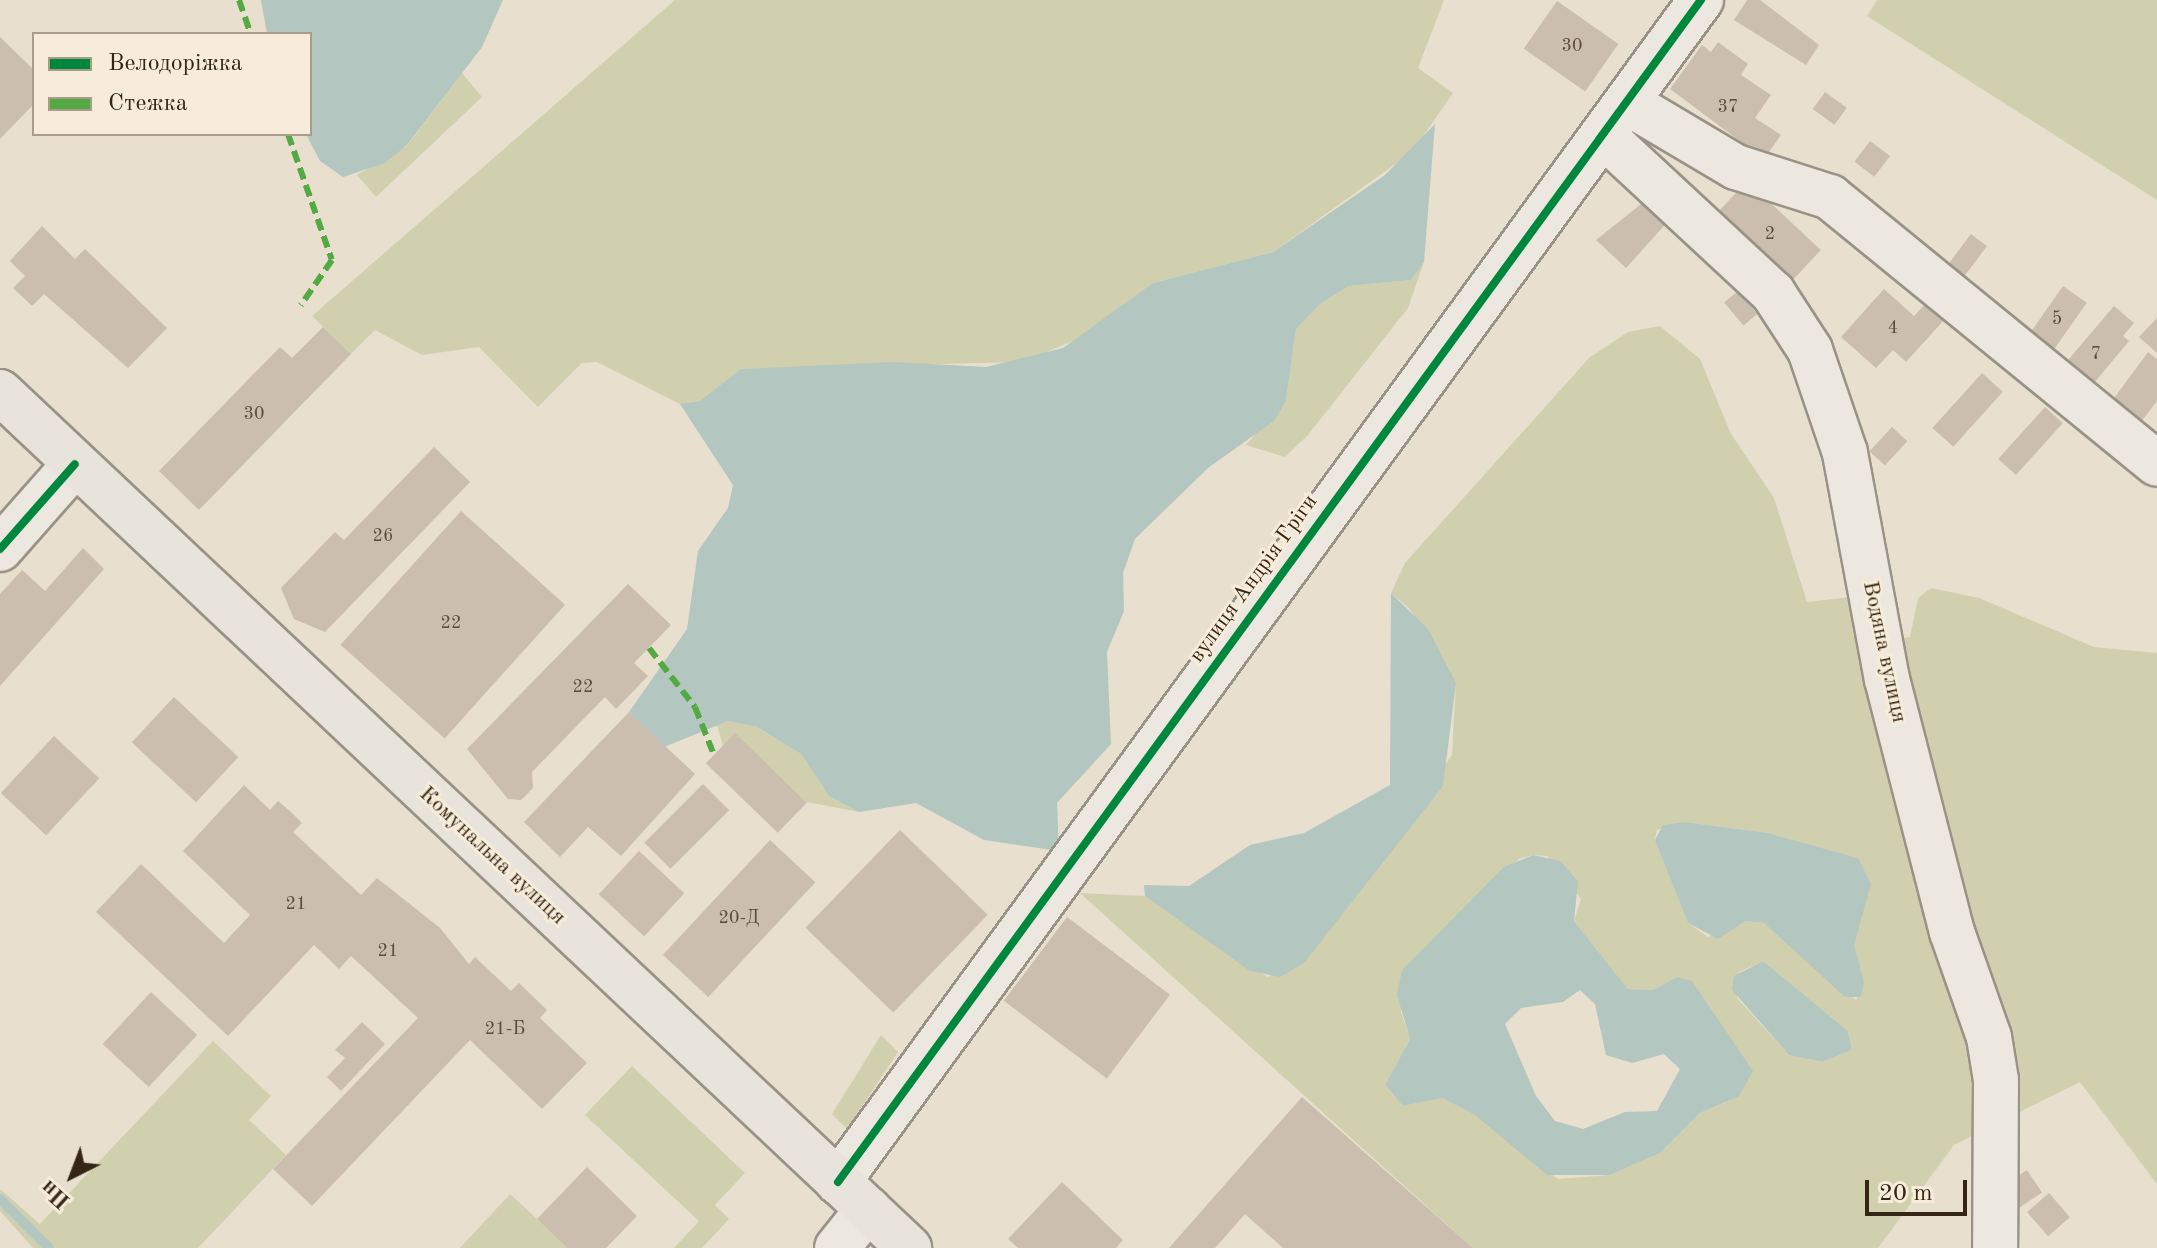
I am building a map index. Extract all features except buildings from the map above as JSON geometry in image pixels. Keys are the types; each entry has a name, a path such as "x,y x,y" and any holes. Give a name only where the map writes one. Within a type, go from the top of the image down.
{"main road":[{"name":"Комунальна вулиця","path":"0,392 909,1248"}],"street":[{"name":"вулиця Андрія Гріги","path":"837,1248 853,1196 1701,0"},
{"path":"1616,120 1736,167 1830,197 2157,464"},
{"name":"Водяна вулиця","path":"1616,120 1773,293 1810,350 1845,453 1887,679 1952,932 1989,1037 1996,1080 1995,1248"},
{"path":"0,549 75,464"}],"green space":[{"path":"675,0 1444,0 1418,68 1453,93 1412,152 1273,252 1153,283 1092,333 1022,362 742,369 700,401 680,404 597,362 582,363 538,407 479,347 422,355 375,330 351,354 312,316"},
{"path":"1877,0 2157,0 2157,200 1867,16"},
{"path":"462,73 482,97 376,197 357,175 407,146"},
{"path":"1424,262 1408,308 1308,435 1285,457 1246,445 1286,400 1296,329 1320,304 1349,286 1411,280"},
{"path":"1660,326 1700,359 1731,434 1774,498 1807,602 1859,596 1974,1026 1986,1129 1954,1145 1878,1248 1473,1248 1080,893 1145,896 1267,977 1304,963 1452,755 1456,683 1409,608 1391,593 1405,563 1589,358 1628,332","holes":["1685,822 1768,833 1858,858 1854,946 1864,981 1856,1000 1764,923 1745,921 1708,937 1688,923 1655,839 1657,830","1533,855 1547,856 1581,899 1574,921 1628,989 1653,990 1677,977 1726,1102 1700,1113 1660,1153 1610,1175 1558,1179 1475,1115 1442,1098 1403,1106 1385,1085 1410,1039 1401,1012 1403,970 1519,859","1763,961 1848,1031 1852,1050 1822,1062 1789,1055 1737,998 1739,972"]},
{"path":"1931,588 1979,598 2094,647 2157,653 2157,1184 2080,1082 2007,1118 1889,640 1910,637 1918,598"},
{"path":"728,721 757,727 801,754 829,796 859,812 807,802 735,734 723,746 717,725"},
{"path":"881,1035 898,1052 847,1129 832,1114"},
{"path":"213,1041 271,1096 249,1120 286,1155 198,1248 33,1248 0,1211 0,1189 40,1224"},
{"path":"632,1066 745,1173 715,1205 729,1219 702,1248 674,1248 699,1221 585,1115"},
{"path":"510,1194 537,1219 567,1248 460,1248"}],"shaded area":[{"path":"261,0 503,0 482,47 407,145 385,163 343,177 320,161 307,136 312,136 312,32 267,32"},
{"path":"1435,124 1424,262 1411,280 1349,286 1320,304 1296,329 1286,400 1275,420 1208,468 1135,539 1123,573 1124,611 1107,652 1111,744 1057,803 1059,851 984,840 916,803 859,812 829,796 801,754 757,727 728,721 664,747 629,712 687,629 698,551 728,508 733,485 680,404 700,401 741,369 893,362 986,367 1063,348 1153,283 1273,252 1385,175"},
{"path":"1391,593 1428,629 1456,683 1443,786 1304,963 1280,977 1250,971 1145,896 1144,885 1189,886 1250,845 1304,833 1390,785"},
{"path":"1685,822 1768,833 1858,858 1871,884 1854,945 1864,981 1861,997 1845,997 1764,923 1745,921 1718,939 1688,923 1655,840 1663,825"},
{"path":"1533,855 1560,861 1578,881 1574,921 1628,989 1653,990 1677,977 1692,981 1753,1071 1739,1096 1700,1113 1660,1153 1610,1175 1547,1175 1475,1115 1442,1098 1403,1106 1385,1085 1410,1039 1397,995 1402,970 1504,867","holes":["1580,990 1595,1004 1606,1055 1632,1063 1664,1054 1680,1069 1657,1111 1625,1112 1583,1129 1555,1121 1536,1096 1505,1024 1521,1008 1563,1002"]},
{"path":"1763,961 1848,1031 1852,1050 1822,1062 1789,1055 1732,990 1734,976"}],"waterway":[{"path":"0,1199 49,1248"}],"marked path":[{"path":"239,0 250,32"},
{"path":"289,136 332,260 301,305"},
{"path":"649,648 695,707 714,755"}],"cycle path":[{"path":"838,1182 1701,0"},
{"path":"0,549 75,464"}]}
